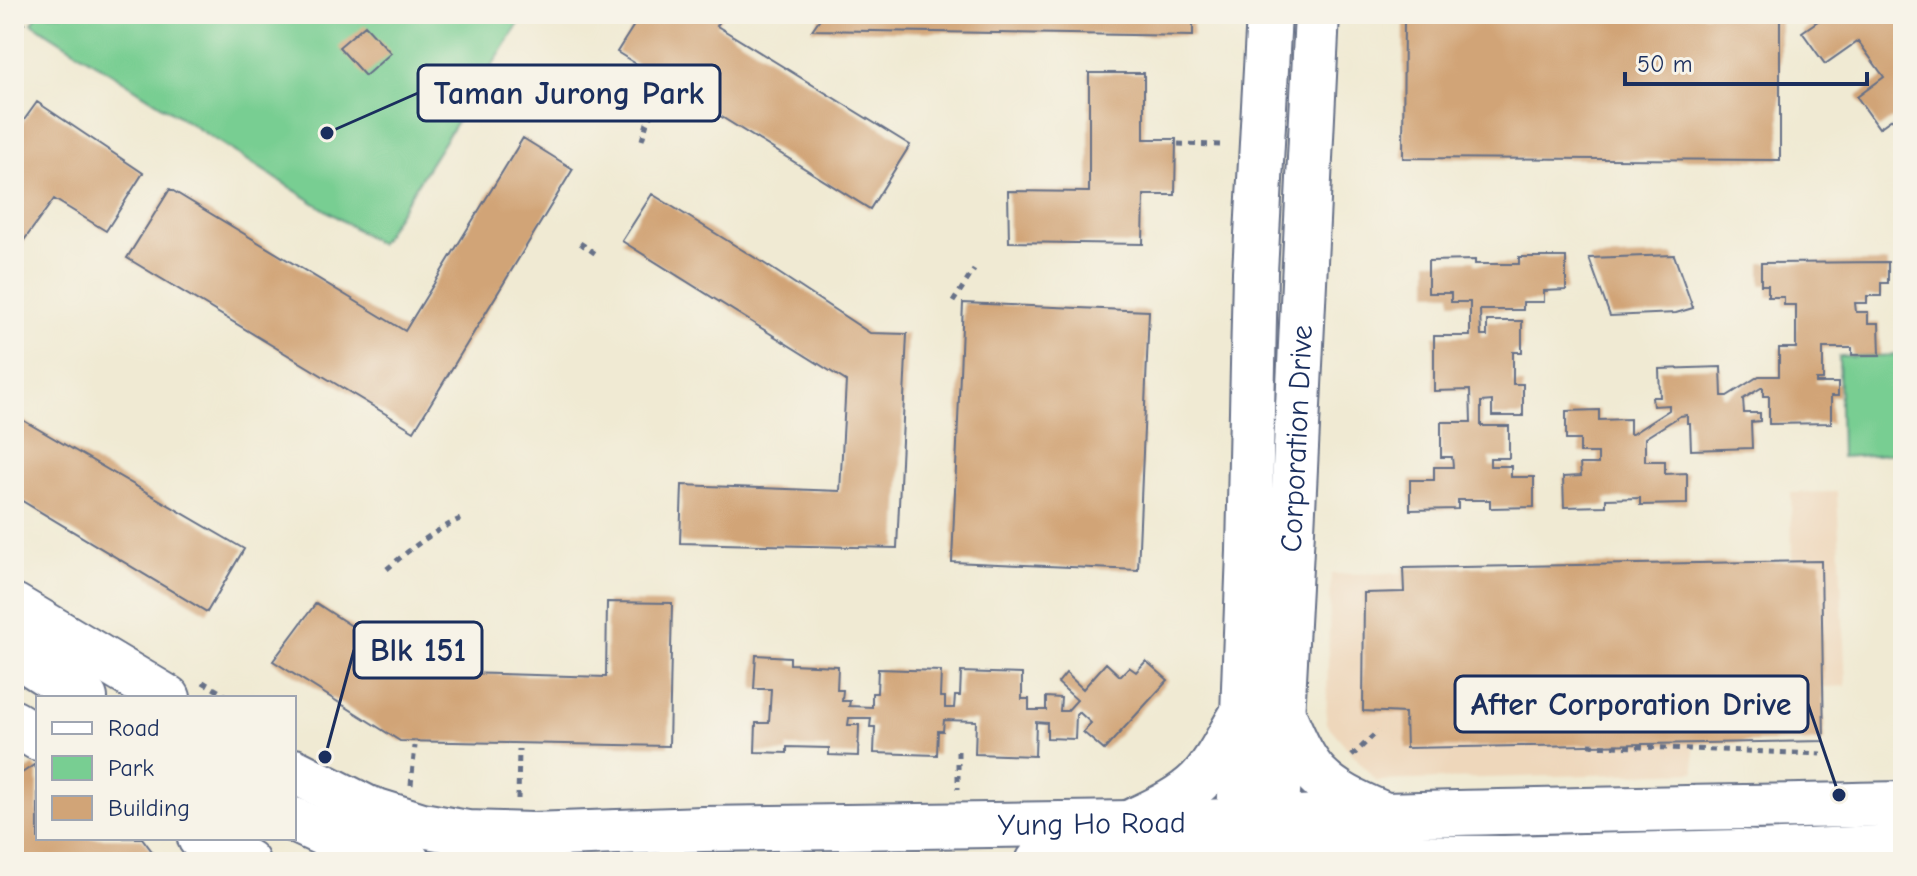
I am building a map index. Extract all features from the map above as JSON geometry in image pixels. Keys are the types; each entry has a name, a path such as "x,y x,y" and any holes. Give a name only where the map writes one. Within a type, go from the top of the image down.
{"street":[{"name":"Corporation Drive","path":"1262,713 1249,551 1255,272 1269,14"},
{"name":"Corporation Drive","path":"1256,846 1262,713 1317,14"},
{"path":"14,606 165,696"},
{"path":"14,653 82,696"},
{"path":"1132,848 1172,802 1199,781 1219,754 1262,713 1299,750 1318,776 1348,799 1385,845"},
{"path":"14,723 36,737"},
{"name":"Yung Ho Road","path":"296,772 367,808 422,825 467,833 532,835 703,829 1132,848 1385,845 1504,858 1903,847"},
{"name":"Yung Ho Road","path":"1385,845 1630,808 1903,804"},
{"path":"296,821 350,846 408,862"},
{"path":"204,840 247,862"},
{"name":"Yung Ho Road","path":"1038,862 1132,848"}],"path":[{"path":"14,37 28,14"},
{"path":"642,140 647,123 661,101"},
{"path":"1178,144 1262,146"},
{"path":"580,243 596,254"},
{"path":"953,302 974,270"},
{"path":"387,569 428,535 460,519"},
{"path":"223,694 226,696"},
{"path":"1350,759 1378,731"},
{"path":"1589,745 1821,754"},
{"path":"411,786 415,746"},
{"path":"518,800 519,749"},
{"path":"958,751 958,798"}],"shaded area":[{"path":"1837,492 1846,686 1794,689 1791,493"},
{"path":"1408,573 1692,719 1695,772 1376,781 1326,723 1331,574"}],"green space":[{"path":"38,14 525,14 379,244 32,23"},
{"path":"1903,355 1903,423 1900,424 1903,453 1841,457 1839,357"}],"building":[{"path":"641,14 724,14 717,26 910,145 870,209 617,52"},
{"path":"823,14 1193,14 1193,36 812,30"},
{"path":"1404,14 1780,14 1780,160 1403,158"},
{"path":"1828,14 1903,14 1903,111 1879,128 1857,97 1884,77 1858,41 1825,64 1802,32"},
{"path":"365,25 391,53 365,76 339,47"},
{"path":"1089,73 1144,73 1144,139 1176,139 1175,195 1144,195 1143,244 1009,242 1008,191 1089,192"},
{"path":"37,102 143,173 106,231 54,199 14,254 14,134"},
{"path":"523,138 573,169 414,431 127,258 170,189 405,331"},
{"path":"652,194 870,333 907,334 897,548 680,543 682,485 840,491 846,381 622,241"},
{"path":"1674,255 1693,308 1676,313 1610,316 1589,258"},
{"path":"1519,257 1566,257 1566,290 1544,291 1544,302 1523,302 1523,310 1480,310 1481,336 1487,336 1487,321 1522,321 1522,352 1513,352 1513,384 1523,384 1523,416 1492,416 1492,401 1481,402 1481,426 1509,426 1509,458 1490,458 1490,466 1511,466 1511,477 1534,477 1534,507 1490,508 1490,500 1458,500 1458,509 1410,510 1410,480 1434,480 1434,467 1453,467 1452,457 1441,457 1441,422 1471,422 1470,390 1434,391 1434,336 1470,336 1470,302 1451,302 1451,293 1428,293 1428,261 1475,260 1475,264 1519,264"},
{"path":"1888,262 1888,283 1881,283 1881,296 1867,296 1867,303 1855,303 1856,312 1868,312 1868,323 1879,323 1880,355 1852,355 1852,348 1823,348 1823,380 1816,380 1816,383 1838,383 1838,396 1831,396 1831,423 1769,424 1769,396 1763,396 1761,388 1743,399 1744,413 1760,413 1760,421 1751,422 1752,448 1691,450 1687,415 1680,416 1645,438 1645,461 1665,461 1665,474 1687,473 1687,504 1640,505 1640,498 1606,499 1606,506 1564,507 1563,477 1581,476 1580,464 1598,464 1598,453 1580,453 1580,440 1566,440 1566,411 1599,410 1599,420 1630,419 1632,434 1669,410 1669,405 1653,406 1652,397 1660,397 1659,369 1721,367 1722,396 1759,376 1779,376 1779,348 1796,348 1796,305 1784,305 1784,297 1768,297 1768,285 1761,285 1761,263"},
{"path":"963,303 1149,311 1138,570 952,562"},
{"path":"14,415 244,549 207,612 14,496"},
{"path":"1821,561 1824,741 1406,748 1405,713 1363,711 1364,593 1404,592 1403,568"},
{"path":"607,602 672,603 669,746 400,741 273,661 316,603 423,672 606,677"},
{"path":"756,655 790,657 790,664 838,666 837,690 843,690 842,701 850,701 849,706 872,707 872,693 877,693 878,669 941,671 940,697 945,697 945,708 954,708 955,696 960,696 961,672 1022,674 1022,699 1029,699 1029,710 1046,710 1046,697 1061,698 1060,711 1067,711 1077,700 1058,683 1066,673 1083,689 1106,663 1120,676 1129,667 1136,672 1146,661 1168,680 1104,750 1083,732 1091,723 1079,712 1076,715 1075,739 1047,738 1047,723 1036,722 1035,756 975,754 976,721 944,720 943,731 938,731 937,755 874,753 875,727 870,727 871,718 849,718 848,725 859,725 858,756 829,755 829,748 787,747 787,753 755,752 756,723 769,723 771,689 754,689"},
{"path":"34,765 36,768 36,840 144,840 160,862 14,862 14,769 19,775"}],"place":[{"name":"Taman Jurong Park","path":"327,133"},
{"name":"Blk 151","path":"325,757"},
{"name":"After Corporation Drive","path":"1839,795"}]}
